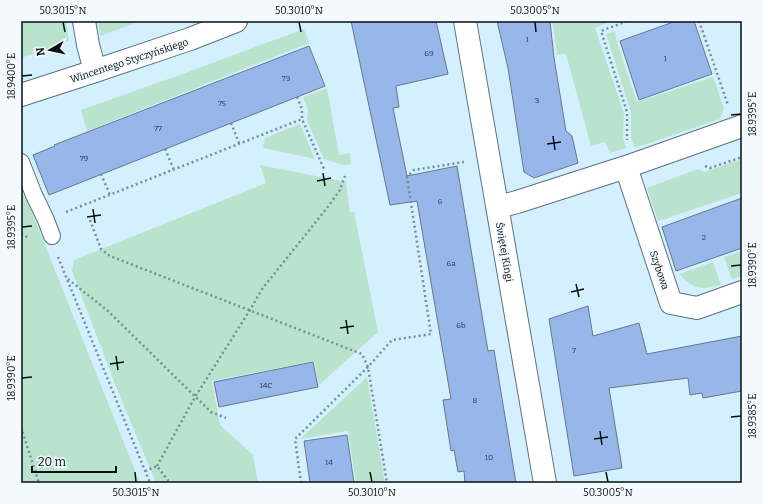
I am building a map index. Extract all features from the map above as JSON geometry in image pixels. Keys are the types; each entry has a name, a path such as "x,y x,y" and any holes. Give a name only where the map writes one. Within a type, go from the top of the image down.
{"street":[{"path":"84,21 88,45 95,71"},
{"name":"Wincentego Styczyńskiego","path":"21,95 190,40 236,21"},
{"name":"Świętej Kingi","path":"464,21 498,207 545,483"},
{"path":"498,207 626,167 742,126"},
{"name":"Szybowa","path":"626,167 671,303 697,308 742,292"}],"lane":[{"path":"21,162 52,236"}],"path":[{"path":"627,21 600,31 627,112 627,139 629,146"},
{"path":"699,21 729,108"},
{"path":"297,98 302,109 302,119 324,169"},
{"path":"77,208 302,119"},
{"path":"231,123 239,143"},
{"path":"166,149 174,170"},
{"path":"301,483 295,439 368,367 392,340 430,334 407,177 414,170 468,161"},
{"path":"145,471 157,466 195,397 262,289 327,208 340,190 346,173"},
{"path":"102,174 110,195"},
{"path":"90,220 101,249 110,256 362,354 368,367 387,483"},
{"path":"52,236 58,256 150,483"},
{"path":"67,278 108,311 211,412 226,418"},
{"path":"21,427 39,483"},
{"path":"157,466 170,483"}],"green space":[{"path":"21,21 66,21 69,41 21,58"},
{"path":"98,21 132,21 133,24 100,36"},
{"path":"552,21 607,21 607,23 595,28 624,113 623,137 626,148 610,153 605,142 591,146 566,54 557,55"},
{"path":"304,29 309,43 87,131 81,110"},
{"path":"615,31 616,39 637,102 713,77 724,108 720,119 635,148 631,138 631,112 606,34"},
{"path":"327,88 339,155 350,153 351,164 343,165 324,159 307,121 308,110 303,97"},
{"path":"300,124 315,159 263,148 265,138"},
{"path":"742,159 742,193 658,221 647,188 698,169 704,172"},
{"path":"260,165 346,182 350,212 354,212 378,332 319,385 314,361 212,381 220,425 253,455 258,483 156,483 115,384 72,271 74,260 266,183"},
{"path":"21,193 25,195 140,483 21,483"},
{"path":"742,251 742,276 732,279 724,257"},
{"path":"713,262 721,285 707,288 694,286 679,274"},
{"path":"367,377 385,483 356,483 348,431 300,439"}],"building":[{"path":"351,21 436,21 448,74 396,86 399,107 393,108 407,176 457,166 488,351 494,350 516,483 465,483 464,471 458,472 454,450 451,451 443,400 451,399 417,201 390,205"},
{"path":"497,21 550,21 554,58 566,131 572,136 578,163 534,178 524,172 508,68"},
{"path":"676,21 694,21 712,74 639,100 620,41"},
{"path":"309,46 325,86 49,195 33,155 55,146 54,145"},
{"path":"742,198 742,248 676,271 662,227"},
{"path":"588,306 593,336 639,323 647,354 742,336 742,391 703,398 702,393 690,395 688,378 609,388 622,468 574,476 549,319"},
{"path":"313,362 318,387 219,407 214,382"},
{"path":"347,435 354,483 310,483 304,441"}]}
